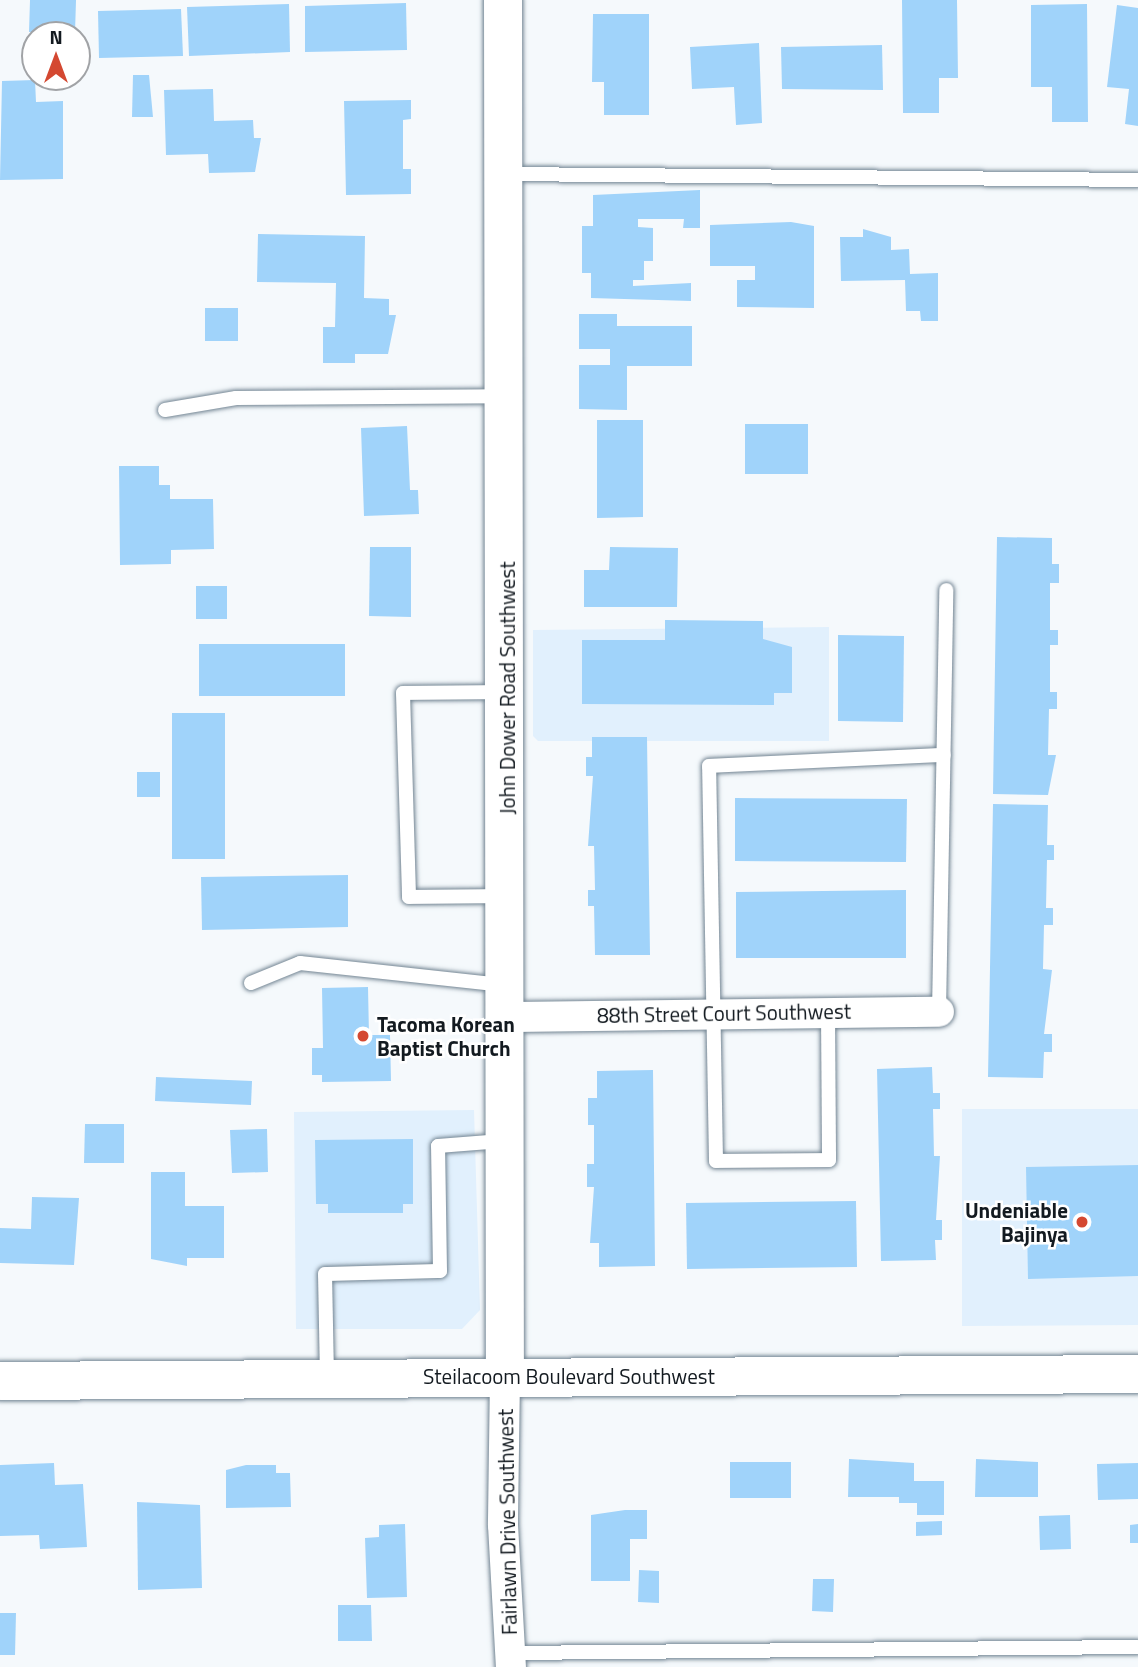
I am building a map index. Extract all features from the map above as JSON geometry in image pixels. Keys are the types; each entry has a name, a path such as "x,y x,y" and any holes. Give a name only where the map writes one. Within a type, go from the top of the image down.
{"street":[{"name":"John Dower Road Southwest","path":"503,0 508,896 505,1376"},
{"name":"88th Street Court Southwest","path":"508,1001 714,1011 939,1012"},
{"name":"Steilacoom Boulevard Southwest","path":"0,1381 1138,1374"},
{"name":"Fairlawn Drive Southwest","path":"505,1376 503,1525 511,1660"}],"lane":[{"path":"504,174 1138,180"},
{"path":"164,410 236,398 505,396"},
{"path":"939,1012 946,590"},
{"path":"507,692 402,693 409,897 508,896"},
{"path":"828,1011 829,1160 716,1161 709,766 944,755"},
{"path":"251,983 300,963 508,1001"},
{"path":"327,1378 325,1275 440,1271 438,1146 507,1141"},
{"path":"511,1660 1138,1647"}],"shaded area":[{"path":"829,627 829,741 538,741 533,736 533,630"},
{"path":"962,1109 1138,1109 1138,1325 962,1326"},
{"path":"474,1110 480,1310 462,1329 296,1329 294,1112"}],"building":[{"path":"30,0 76,0 75,21 29,21"},
{"path":"902,0 957,0 958,78 939,78 939,113 903,113"},
{"path":"406,3 407,50 305,52 305,6"},
{"path":"289,4 290,52 189,56 187,7"},
{"path":"1087,4 1088,122 1052,122 1052,87 1031,87 1031,5"},
{"path":"1117,5 1138,8 1138,126 1125,124 1129,89 1107,87"},
{"path":"181,9 183,56 99,58 98,11"},
{"path":"593,14 649,14 649,115 604,115 604,82 592,82"},
{"path":"759,43 762,123 736,125 734,87 692,89 690,47"},
{"path":"882,45 883,90 782,89 781,47"},
{"path":"133,75 149,75 153,117 132,117"},
{"path":"21,80 21,91 36,91 36,102 63,101 63,179 0,180 2,81"},
{"path":"213,89 214,121 253,120 254,138 261,138 255,172 209,173 208,154 166,155 164,90"},
{"path":"411,100 411,119 403,120 403,169 411,169 411,194 346,195 344,101"},
{"path":"700,190 700,228 683,228 684,219 638,219 638,227 653,228 653,261 644,261 644,280 633,280 633,286 691,283 691,301 591,298 591,273 582,273 582,226 593,226 593,195"},
{"path":"791,222 814,226 814,308 737,307 737,280 755,280 755,266 710,266 710,225"},
{"path":"863,229 891,237 891,250 909,249 910,274 938,273 938,321 921,321 920,311 906,311 905,280 841,281 840,237 863,237"},
{"path":"258,234 365,236 364,298 389,299 389,315 396,315 388,354 355,354 355,363 323,363 323,327 335,327 336,283 257,282"},
{"path":"205,308 238,308 238,341 205,341"},
{"path":"579,314 617,314 617,326 692,326 692,366 627,366 627,410 579,409 579,365 610,365 610,349 579,349"},
{"path":"597,420 643,420 643,517 597,518"},
{"path":"745,424 808,424 808,474 745,474"},
{"path":"407,426 410,490 418,490 419,514 364,516 361,428"},
{"path":"119,466 159,466 159,485 170,485 170,499 213,499 214,549 171,550 171,564 120,565"},
{"path":"997,537 1052,538 1052,564 1059,564 1059,583 1050,583 1050,630 1058,630 1058,645 1050,645 1050,692 1057,692 1057,709 1049,709 1048,755 1056,755 1048,795 993,794"},
{"path":"370,547 411,547 411,617 369,616"},
{"path":"610,547 678,548 677,607 584,607 584,570 609,570"},
{"path":"196,586 227,586 227,619 196,619"},
{"path":"665,620 763,621 763,639 792,647 792,693 774,693 774,705 582,704 582,640 665,640"},
{"path":"838,635 904,636 903,722 838,721"},
{"path":"199,644 345,644 345,696 199,696"},
{"path":"172,713 225,713 225,859 172,859"},
{"path":"592,737 647,737 650,955 595,955 594,906 588,906 588,890 595,890 594,846 588,846 593,776 586,776 586,757 592,757"},
{"path":"137,772 160,772 160,797 137,797"},
{"path":"735,798 907,799 906,862 735,861"},
{"path":"993,804 1048,805 1047,845 1054,845 1054,860 1047,860 1046,908 1053,908 1053,925 1044,925 1043,969 1052,970 1044,1034 1052,1034 1052,1052 1044,1052 1043,1078 988,1077"},
{"path":"348,875 348,927 202,930 201,877"},
{"path":"906,890 906,958 736,958 736,892"},
{"path":"368,987 369,1035 390,1035 391,1081 322,1082 322,1075 312,1075 312,1048 323,1048 322,988"},
{"path":"932,1067 933,1093 940,1093 940,1109 933,1109 934,1156 940,1156 936,1220 942,1220 942,1240 935,1240 936,1260 881,1261 877,1069"},
{"path":"653,1070 655,1266 599,1267 599,1243 590,1243 594,1187 587,1187 587,1164 594,1164 594,1125 588,1125 588,1098 597,1098 597,1071"},
{"path":"156,1077 252,1081 251,1105 155,1101"},
{"path":"85,1124 124,1124 124,1163 84,1163"},
{"path":"267,1129 268,1172 232,1173 230,1130"},
{"path":"413,1139 413,1204 403,1204 403,1213 328,1213 328,1204 316,1204 315,1140"},
{"name":"Undeniable Bajinya","path":"1138,1165 1138,1276 1028,1279 1026,1167"},
{"path":"151,1172 185,1172 185,1206 224,1206 224,1258 187,1258 187,1266 151,1259"},
{"path":"32,1197 79,1198 74,1265 0,1263 0,1228 31,1229"},
{"path":"856,1201 857,1267 687,1269 686,1203"},
{"path":"849,1459 914,1463 914,1481 944,1481 944,1515 917,1515 917,1503 899,1503 899,1497 848,1497"},
{"path":"976,1459 1038,1462 1038,1497 975,1497"},
{"path":"730,1462 791,1462 791,1498 730,1498"},
{"path":"54,1463 55,1485 83,1484 87,1547 40,1549 39,1535 0,1536 0,1465"},
{"path":"1138,1463 1138,1499 1098,1500 1097,1464"},
{"path":"246,1465 276,1465 276,1473 290,1473 291,1507 226,1508 226,1470"},
{"path":"137,1502 200,1505 202,1588 138,1590"},
{"path":"647,1510 647,1539 630,1539 630,1581 591,1581 591,1515"},
{"path":"1070,1515 1071,1549 1040,1550 1039,1516"},
{"path":"942,1521 942,1535 916,1536 916,1522"},
{"path":"405,1524 407,1597 367,1598 365,1538 379,1537 379,1525"},
{"path":"1138,1524 1138,1543 1130,1543 1130,1525"},
{"path":"639,1570 659,1571 659,1603 638,1602"},
{"path":"813,1579 834,1579 833,1612 812,1611"},
{"path":"338,1605 371,1605 372,1641 338,1641"},
{"path":"0,1613 16,1613 15,1655 0,1655"}],"place":[{"name":"Tacoma Korean Baptist Church","path":"363,1036"},
{"name":"Undeniable Bajinya","path":"1082,1222"}]}
